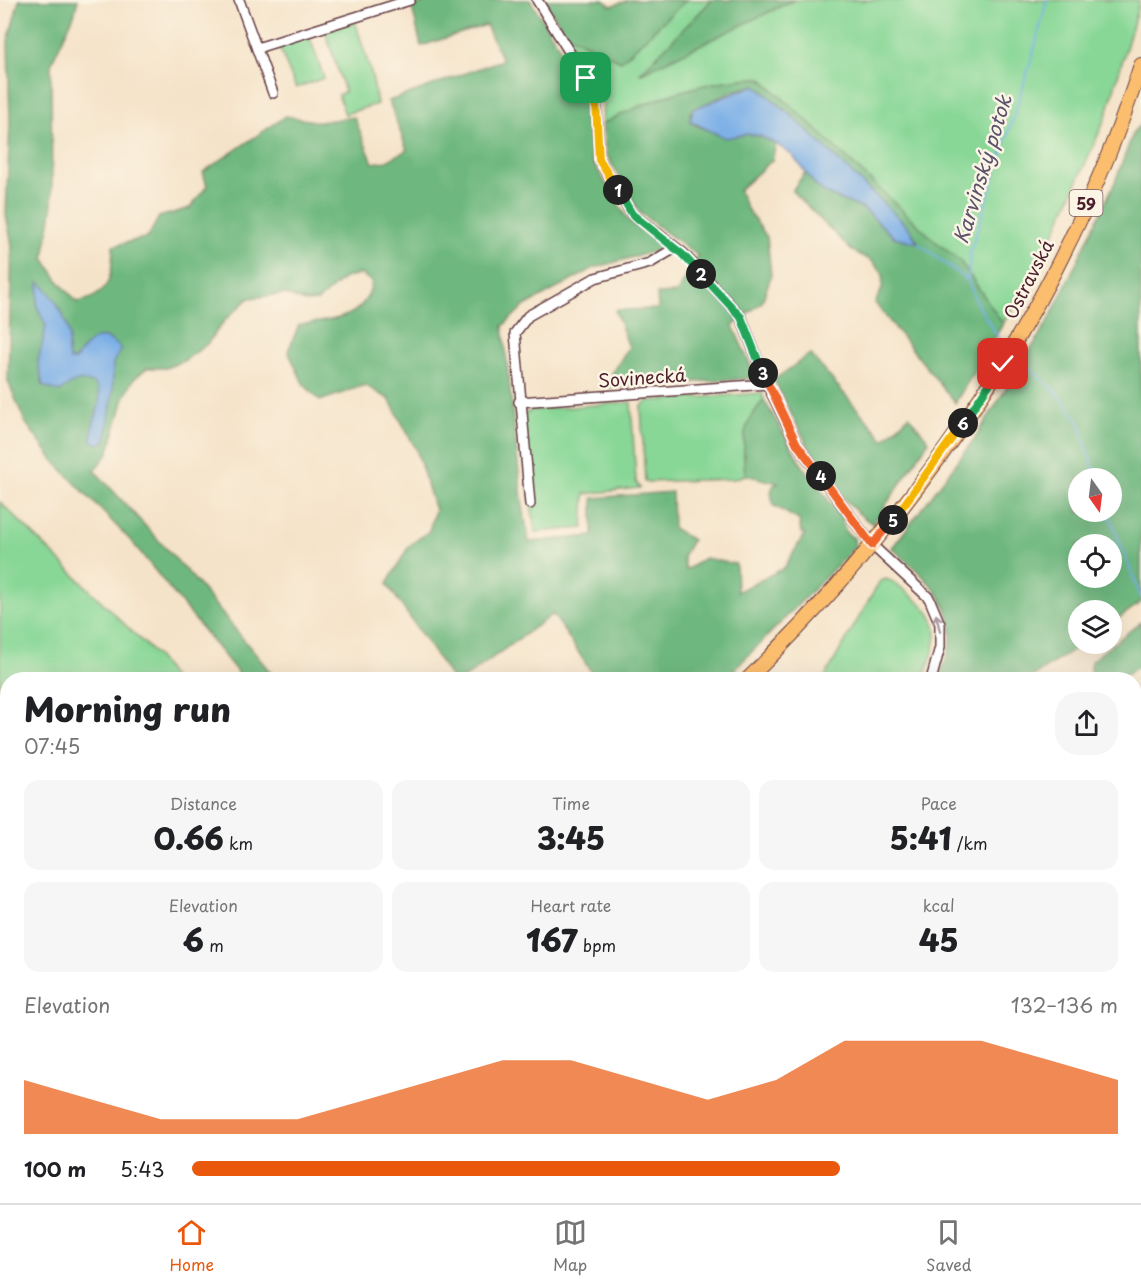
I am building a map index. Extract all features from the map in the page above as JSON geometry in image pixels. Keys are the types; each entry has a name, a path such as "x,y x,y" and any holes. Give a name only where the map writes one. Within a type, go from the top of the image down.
{"main road":[{"name":"Ostravská","path":"755,672 825,600 925,479 1022,331 1091,192 1115,136 1141,65"}],"street":[{"path":"240,0 273,93"},
{"path":"257,48 410,0"},
{"path":"537,0 586,78 596,102 599,160 632,214 675,248 741,317 767,384 797,444 872,545 930,598 940,624 940,647 933,672"},
{"path":"530,504 519,402 515,333 528,316 595,278 650,263 675,248"},
{"name":"Sovinecká","path":"519,402 767,384"}],"green space":[{"path":"19,0 78,0 74,15 51,64 52,210 44,258 59,282 77,302 97,295 103,290 112,267 113,246 148,237 159,217 190,208 207,186 203,172 286,116 319,122 354,117 373,163 387,161 407,150 389,101 502,60 486,25 421,46 412,7 432,0 530,0 571,66 586,101 592,161 628,220 666,248 594,268 523,307 503,326 522,500 529,542 593,536 593,498 672,492 673,528 692,540 683,557 686,570 705,558 736,564 737,592 784,568 805,534 801,532 799,520 773,505 771,492 773,486 778,483 745,475 744,443 747,426 764,400 802,465 841,517 846,533 854,538 855,547 732,672 591,672 553,614 473,672 447,672 387,584 409,546 429,531 435,510 416,449 389,399 365,385 320,401 303,383 288,351 299,325 345,316 362,304 372,282 361,274 344,278 318,301 306,302 284,294 249,298 225,320 207,344 185,360 166,368 147,368 134,379 124,398 108,454 94,470 193,578 270,672 237,672 132,542 53,460 25,422 8,381 12,245 6,215 10,123 8,41"},
{"path":"544,0 604,0 611,6 629,0 686,0 621,61 567,35"},
{"path":"686,0 712,0 641,73 794,0 1140,0 1106,117 1051,241 1003,324 960,261 935,241 761,78 720,82 679,92 640,106 602,124 603,103 567,35 621,61"},
{"path":"712,0 794,0 639,74"},
{"path":"355,21 372,76 377,104 345,114 338,95 345,92 325,31"},
{"path":"309,35 324,78 296,88 278,45"},
{"path":"761,78 935,241 960,261 1003,324 955,403 875,303 882,289 883,274 872,261 851,250 792,191 806,171 816,186 829,195 864,209 894,237 918,242 909,228 792,116 755,85 731,92 690,112 691,123 725,137 748,134 760,136 776,144 772,160 739,190 747,209 767,237 771,276 762,302 733,326 756,378 603,388 629,347 615,310 658,309 657,294 677,293 698,256 640,213 606,154 602,124 639,106 699,86"},
{"path":"1141,124 1141,602 1122,616 1122,600 1068,600 1068,653 1040,672 942,672 951,639 947,611 933,587 892,548 973,441 1048,322 1115,182 1134,131"},
{"path":"810,354 884,440 909,416 929,441 873,524 858,513 829,479 804,438 774,380"},
{"path":"762,393 764,400 751,418 745,435 745,475 734,479 645,482 641,407 647,401"},
{"path":"631,402 636,482 640,488 585,494 583,528 535,532 524,453 524,414 533,410"},
{"path":"0,502 157,656 169,672 0,672"},
{"path":"886,579 898,585 921,604 934,623 935,643 925,672 828,672 880,581"},
{"path":"1141,622 1141,665 1130,672 1091,672 1091,661 1100,654 1122,654 1122,637"}],"water":[{"path":"755,85 792,116 909,228 918,243 894,237 864,209 829,195 816,186 793,156 776,144 760,136 748,134 725,138 690,121 693,109"},
{"path":"39,282 62,314 69,336 70,360 75,360 95,339 107,339 121,349 113,363 113,391 106,441 98,444 92,441 92,427 99,406 99,392 96,385 76,381 60,392 43,386 38,362 46,326 37,306"}],"waterway":[{"name":"Karvinský potok","path":"1001,341 977,304 968,281 970,253 1032,58 1047,0"},
{"path":"918,243 968,281"},
{"name":"Karvinský potok","path":"1021,360 1056,392 1079,422 1093,468"},
{"name":"Karvinský potok","path":"1112,522 1141,597"}],"route":[{"path":"586,78 596,102 599,160 632,214 682,254 741,317 767,384 797,444 872,545 925,479 1003,364"}]}
